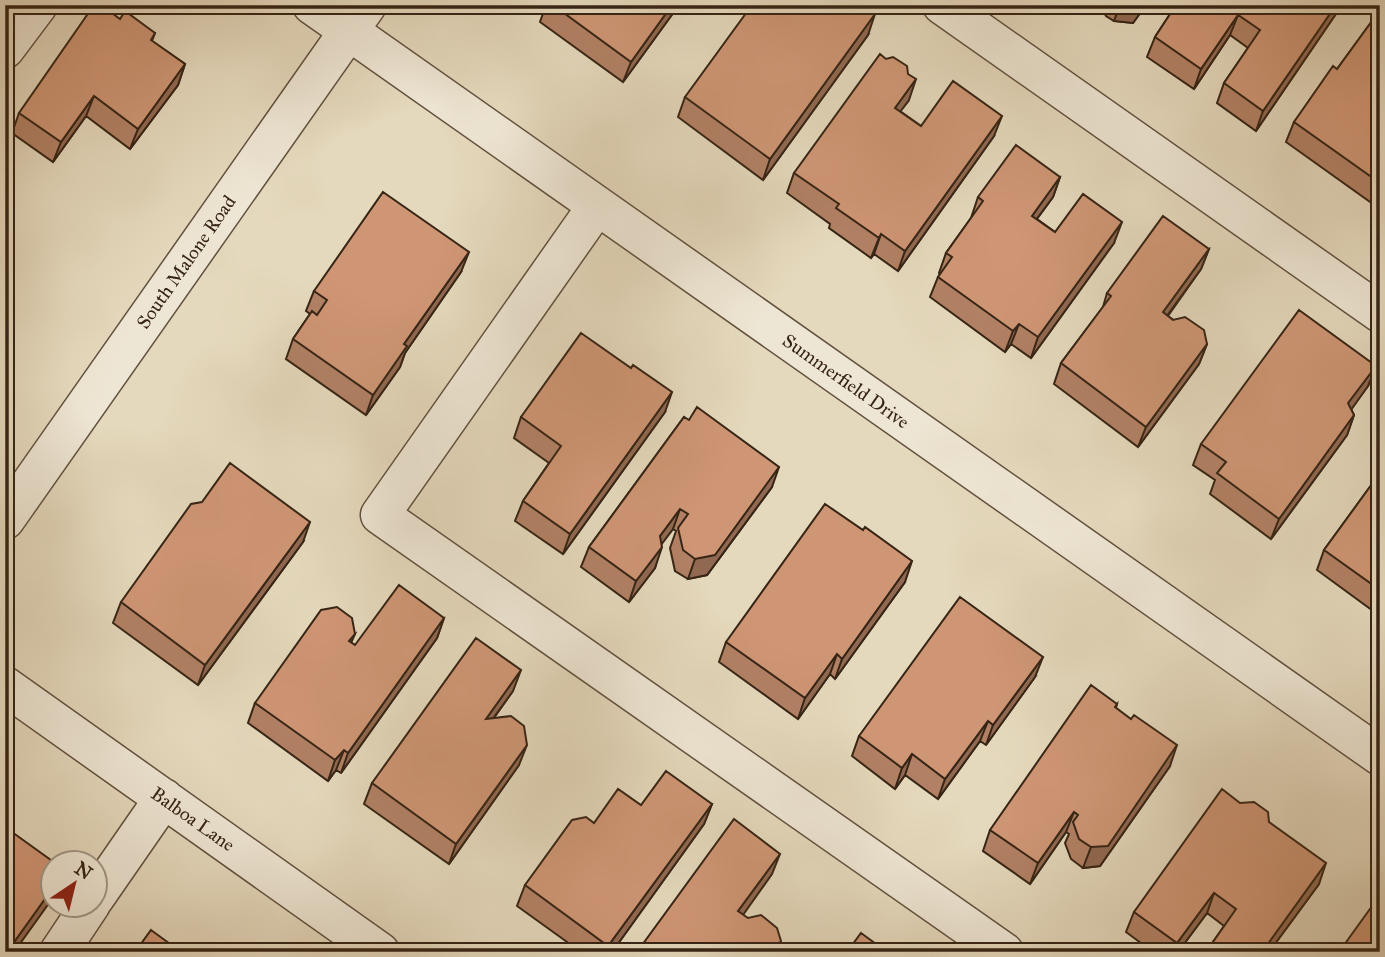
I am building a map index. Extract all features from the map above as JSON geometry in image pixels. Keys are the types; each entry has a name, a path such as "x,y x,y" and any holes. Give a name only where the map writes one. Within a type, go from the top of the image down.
{"street":[{"path":"5,49 38,5"},
{"name":"Summerfield Drive","path":"312,5 358,19 597,206 1380,756"},
{"path":"942,5 1380,313"},
{"name":"South Malone Road","path":"5,520 358,19"},
{"path":"597,206 380,515 1004,952"},
{"name":"Balboa Lane","path":"5,686 380,952"},
{"path":"108,879 163,798"},
{"path":"59,952 82,918"}],"building":[{"path":"94,5 101,5 120,19 125,11 155,33 151,40 185,64 138,129 94,96 61,142 19,113"},
{"path":"553,5 672,5 631,62"},
{"path":"752,5 863,5 875,14 770,159 685,97"},
{"path":"1176,5 1336,5 1263,111 1224,83 1260,30 1238,15 1201,69 1155,37"},
{"path":"1380,10 1380,183 1294,122 1333,66 1337,69"},
{"path":"880,54 886,59 893,57 907,66 908,74 916,79 895,108 921,126 953,81 1002,116 905,251 881,234 879,238 836,208 839,204 794,173"},
{"path":"1016,145 1060,177 1032,216 1055,232 1083,194 1122,222 1038,337 1019,324 1013,331 938,277 952,257 946,253 983,201 978,197"},
{"path":"383,192 469,252 404,344 407,346 373,395 293,339 312,311 317,315 327,300 314,291"},
{"path":"1163,216 1209,249 1163,312 1173,320 1185,317 1204,330 1207,344 1146,427 1061,363 1111,296 1107,293"},
{"path":"1299,310 1376,366 1348,403 1354,415 1279,519 1217,473 1226,462 1201,444"},
{"path":"581,333 631,368 633,365 672,392 570,534 523,501 561,446 521,417"},
{"path":"697,407 779,467 715,555 695,559 683,550 678,528 688,514 680,509 660,536 662,547 636,581 589,547 684,417 689,420"},
{"path":"230,463 310,522 205,665 121,602 191,504 202,502"},
{"path":"1380,473 1380,590 1324,550"},
{"path":"825,504 863,530 865,527 912,561 842,659 837,654 805,698 726,642"},
{"path":"399,585 444,618 348,753 344,750 335,760 255,703 321,610 337,607 352,618 355,634 349,641 355,645"},
{"path":"960,597 1043,657 993,725 988,721 945,779 912,754 902,768 859,736"},
{"path":"476,638 521,670 486,719 511,716 524,726 527,745 456,844 372,783"},
{"path":"1091,685 1117,704 1115,707 1131,719 1134,715 1177,745 1108,846 1091,847 1079,839 1073,822 1078,815 1074,812 1038,863 990,830"},
{"path":"666,771 712,804 608,946 525,885 572,820 586,817 594,823 618,789 641,805"},
{"path":"1222,789 1240,803 1254,802 1268,812 1269,822 1326,863 1262,952 1206,952 1236,909 1214,893 1177,943 1134,912"},
{"path":"734,819 780,854 738,911 748,918 761,915 777,928 781,941 773,952 637,952"},
{"path":"5,827 38,851 38,909 5,952"},
{"path":"1380,895 1380,952 1339,952"},
{"path":"151,930 181,952 135,952"},
{"path":"861,933 887,952 847,952"}]}
